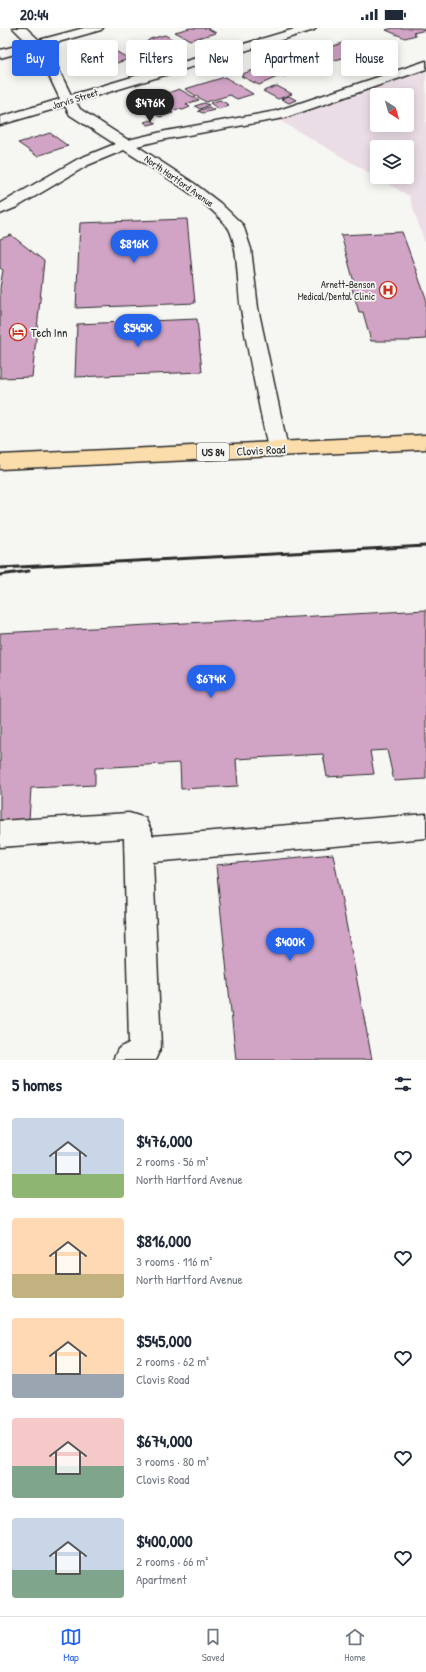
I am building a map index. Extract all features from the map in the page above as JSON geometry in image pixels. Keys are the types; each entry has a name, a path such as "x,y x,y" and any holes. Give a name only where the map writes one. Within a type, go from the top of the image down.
{"highway":[{"name":"Clovis Road","path":"0,462 426,442"}],"street":[{"name":"North Hartford Avenue","path":"19,28 32,40"},
{"path":"51,40 97,28"},
{"name":"Jarvis Street","path":"0,121 310,28"},
{"path":"0,54 12,51"},
{"path":"0,209 12,204 83,162 125,145 166,135 280,115 426,65"},
{"name":"North Hartford Avenue","path":"56,76 75,112 190,187 215,206 235,225 243,249 249,308 278,449"},
{"path":"0,834 129,825 135,827 138,832 145,1047 139,1056 129,1060"},
{"path":"138,850 426,826"}],"shaded area":[{"path":"426,69 426,246 409,196 388,184 414,184 414,140 370,140 370,173 279,120 370,88 370,132 414,132 414,88 371,88"}],"building":[{"path":"190,28 207,28 216,33 190,40 175,32"},
{"path":"393,28 420,28 426,30 413,33 416,35 405,38 386,30"},
{"path":"165,35 174,40 149,40"},
{"path":"341,43 341,58 333,59 333,46"},
{"path":"118,53 126,57 126,60 118,63"},
{"path":"251,71 251,76 286,76 277,77 259,85 241,76 243,76 243,74"},
{"path":"225,77 253,94 237,99 230,95 206,102 185,89"},
{"path":"277,86 292,94 278,99 263,91"},
{"path":"179,89 199,100 186,104 190,107 183,110 178,109 170,112 173,113 160,117 141,106 152,102 149,100"},
{"path":"289,96 296,100 289,103 281,99"},
{"path":"220,100 229,105 219,109 210,103"},
{"path":"204,103 209,105 200,109 195,106"},
{"path":"209,107 214,110 203,113 198,111"},
{"path":"151,120 156,123 148,125 144,122"},
{"path":"50,133 68,146 37,156 18,143"},
{"path":"187,219 195,303 76,308 80,223"},
{"name":"Arnett-Benson Medical/Dental Clinic","path":"402,232 426,298 426,339 410,341 371,341 363,312 359,312 350,282 354,282 341,235"},
{"name":"Tech Inn","path":"11,235 44,261 32,377 0,378 0,288 3,270 0,268 0,239"},
{"path":"197,319 202,372 75,377 77,324"},
{"path":"426,610 426,779 394,781 387,750 370,751 374,774 327,777 323,754 236,759 238,786 181,789 180,763 95,768 95,785 31,788 29,820 0,822 0,633"},
{"path":"333,854 372,1060 236,1060 216,865"}],"railway":[{"path":"0,568 426,546"},
{"path":"0,575 29,571"}],"place":[{"name":"Arnett-Benson Medical/Dental Clinic","path":"388,290"},
{"name":"Tech Inn","path":"18,332"}]}
